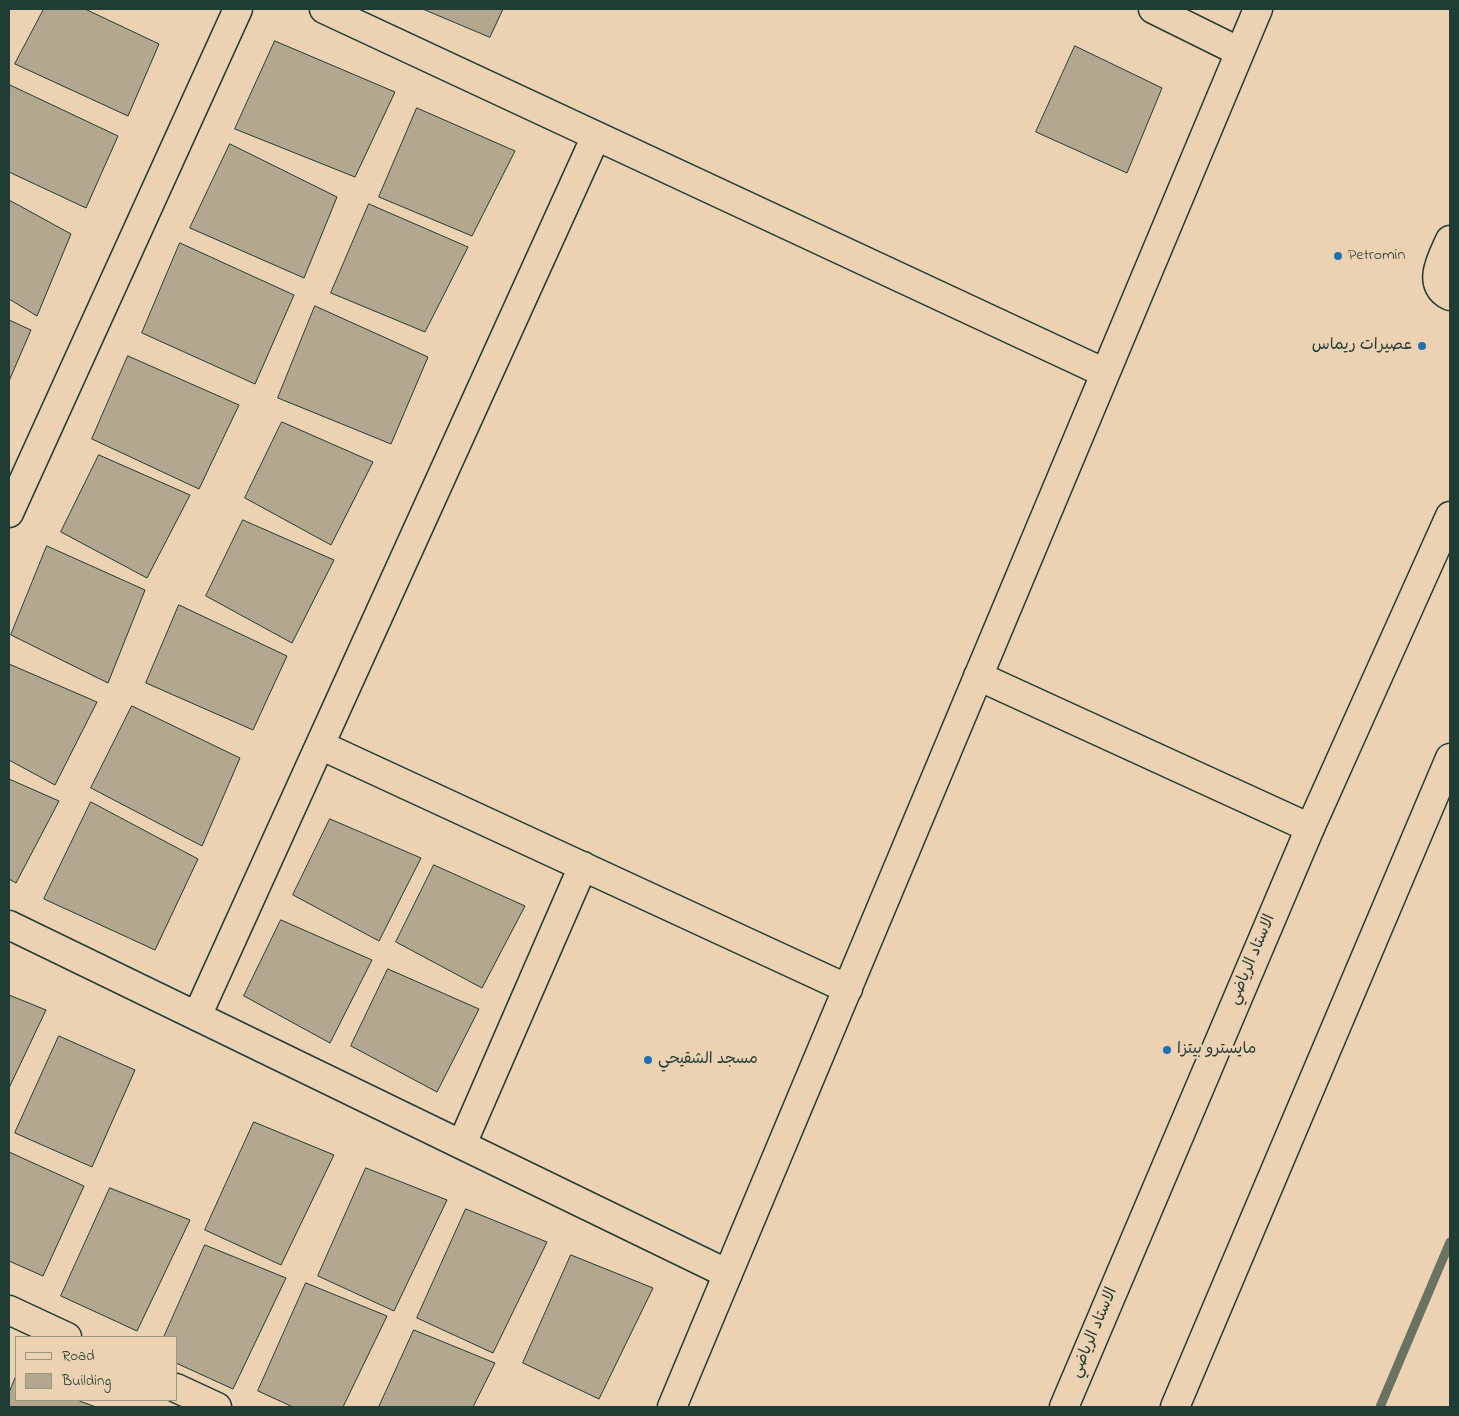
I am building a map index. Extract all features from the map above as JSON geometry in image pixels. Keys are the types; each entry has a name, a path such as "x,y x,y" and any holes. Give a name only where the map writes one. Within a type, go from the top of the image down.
{"street":[{"path":"9,513 238,9"},
{"path":"324,9 1105,373"},
{"path":"1153,9 1240,52"},
{"path":"672,1407 1258,9"},
{"path":"197,1016 596,136"},
{"path":"1450,240 1438,266 1437,282 1443,292 1450,296"},
{"name":"الاستاد الرياضي","path":"1064,1407 1310,828 1450,516"},
{"path":"978,676 1310,828"},
{"path":"320,745 848,989"},
{"path":"1175,1407 1450,758"},
{"path":"462,1144 583,866"},
{"path":"9,925 728,1274"},
{"path":"9,1310 65,1336"},
{"path":"178,1389 217,1407"}],"building":[{"path":"44,9 85,9 159,44 128,116 15,64"},
{"path":"423,9 503,9 490,37"},
{"path":"275,41 395,92 355,177 235,129"},
{"path":"1075,46 1162,88 1127,173 1036,132"},
{"path":"10,85 118,136 86,208 9,172"},
{"path":"417,108 515,151 472,236 379,197"},
{"path":"230,144 337,197 304,278 190,228"},
{"path":"9,200 71,234 37,316 9,299"},
{"path":"369,204 468,247 425,332 331,293"},
{"path":"180,243 294,295 255,384 142,333"},
{"path":"315,306 428,357 391,444 278,398"},
{"path":"9,320 31,330 9,381"},
{"path":"128,356 239,405 199,489 92,439"},
{"path":"282,422 373,462 331,545 245,498"},
{"path":"99,455 190,495 147,578 61,532"},
{"path":"243,520 334,560 292,643 206,596"},
{"path":"47,546 145,590 108,683 11,635"},
{"path":"179,605 287,656 253,730 146,683"},
{"path":"9,664 97,702 55,785 9,760"},
{"path":"132,706 240,758 202,846 91,788"},
{"path":"9,779 59,801 16,883 9,879"},
{"path":"91,802 198,859 155,950 44,899"},
{"path":"330,819 421,858 379,941 293,895"},
{"path":"434,865 525,906 482,988 396,942"},
{"path":"281,920 372,960 330,1043 244,996"},
{"path":"388,969 479,1009 437,1092 351,1046"},
{"path":"9,995 46,1010 9,1088"},
{"path":"59,1036 135,1070 92,1167 15,1133"},
{"path":"254,1122 334,1155 281,1265 205,1230"},
{"path":"9,1152 84,1186 43,1276 9,1261"},
{"path":"366,1168 447,1200 394,1311 318,1276"},
{"path":"110,1188 190,1220 137,1331 61,1296"},
{"path":"466,1209 547,1242 493,1353 417,1318"},
{"path":"205,1245 286,1278 233,1389 178,1364 178,1336 164,1336"},
{"path":"571,1255 653,1288 599,1399 523,1363"},
{"path":"306,1283 387,1316 343,1407 293,1407 258,1391"},
{"path":"414,1330 495,1363 473,1407 379,1407"},
{"path":"15,1378 15,1401 80,1401 96,1407 9,1407 9,1393"}],"waterway":[{"path":"1380,1407 1450,1242"}],"place":[{"name":"Petromin","path":"1338,256"},
{"name":"عصيرات ريماس","path":"1422,346"},
{"name":"مايسترو بيتزا","path":"1167,1050"},
{"name":"مسجد الشقيحي","path":"648,1060"}]}
